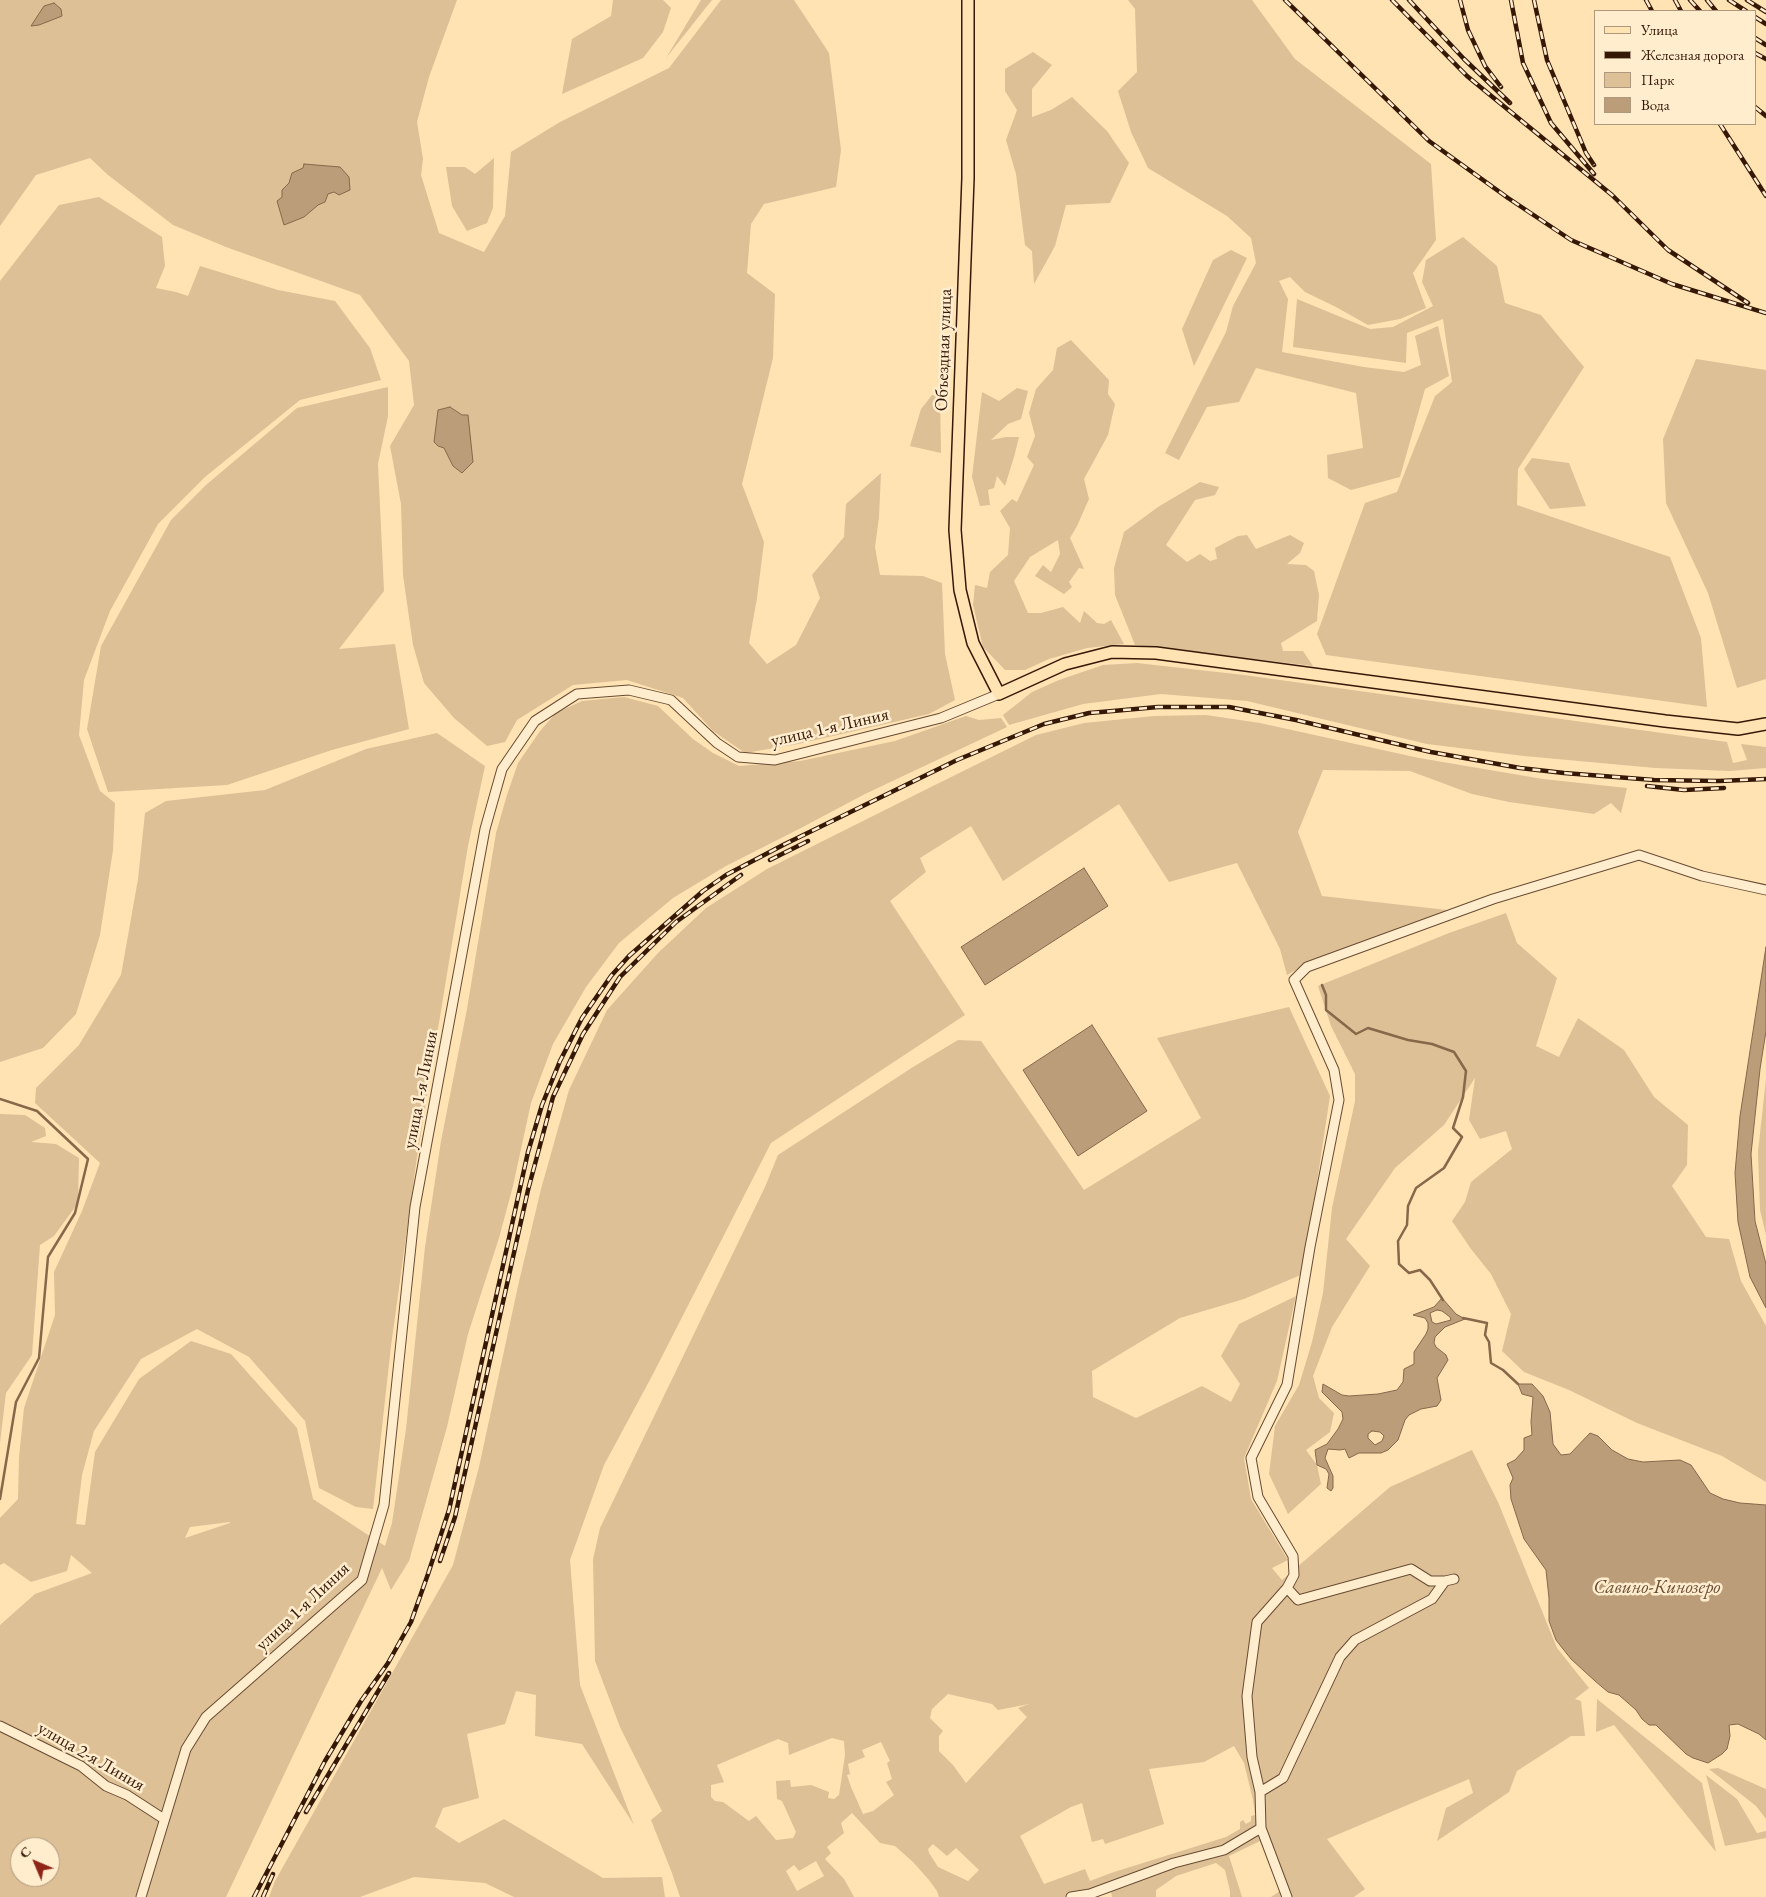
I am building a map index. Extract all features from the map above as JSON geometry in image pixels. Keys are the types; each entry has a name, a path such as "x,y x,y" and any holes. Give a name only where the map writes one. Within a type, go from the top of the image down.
{"main road":[{"name":"Объездная улица","path":"968,0 968,178 955,530 960,590 973,643 999,694"},
{"path":"999,694 1065,664 1112,652 1156,653 1646,719 1738,729 1766,724"}],"street":[{"name":"улица 1-я Линия","path":"142,1897 186,1749 206,1717 362,1580 384,1505 415,1207 485,829 502,769 535,721 577,694 629,690 671,700 717,743 738,757 776,760 941,718 999,694"},
{"path":"1287,1897 1261,1828 1260,1792 1252,1757 1248,1704 1251,1662 1257,1622 1287,1588 1294,1575 1294,1556 1258,1497 1251,1458 1287,1385 1310,1247 1339,1100 1334,1070 1294,980 1307,967 1484,902 1639,855 1702,876 1766,890"},
{"path":"1260,1792 1283,1778 1340,1657 1355,1640 1432,1599 1450,1580 1430,1581 1411,1569 1298,1600 1287,1588"},
{"name":"улица 2-я Линия","path":"0,1726 81,1766 106,1786 127,1795 164,1820"},
{"path":"1071,1897 1090,1894 1174,1863 1224,1850 1261,1828"}],"green space":[{"path":"0,0 457,0 429,77 417,122 423,159 421,175 439,233 484,252 505,216 511,152 560,122 669,68 721,0 794,0 829,53 841,150 836,187 764,204 751,224 747,273 775,294 773,358 742,484 764,542 749,643 767,664 796,645 820,598 812,575 844,537 846,504 881,473 879,517 875,547 880,575 923,576 942,583 945,654 955,700 929,714 798,744 745,753 713,731 683,698 627,680 573,685 517,720 505,742 487,746 454,718 424,683 413,645 403,575 401,504 390,446 414,405 409,361 360,295 226,247 173,225 108,175 90,158 36,175 0,226"},
{"path":"613,0 663,0 671,8 663,32 643,58 562,94 572,39 611,16"},
{"path":"701,0 712,0 666,58"},
{"path":"1128,0 1252,0 1295,59 1431,164 1436,240 1413,273 1426,308 1400,319 1368,325 1305,292 1290,277 1279,281 1288,299 1282,352 1364,367 1404,372 1421,365 1415,336 1438,326 1449,376 1425,389 1400,477 1351,490 1328,478 1327,455 1363,448 1356,393 1256,368 1239,402 1207,407 1179,460 1165,453 1226,332 1233,306 1256,263 1251,238 1227,216 1148,168 1131,132 1118,91 1137,72 1135,9"},
{"path":"1033,52 1052,65 1032,89 1032,117 1051,110 1072,97 1107,131 1129,163 1110,203 1066,205 1055,246 1034,284 1032,251 1025,245 1016,174 1006,140 1017,110 1005,91 1005,69"},
{"path":"494,158 493,208 487,223 467,231 452,206 446,167 465,167 475,174"},
{"path":"99,197 162,237 165,266 156,288 188,296 200,266 278,290 335,301 370,348 381,380 300,400 205,477 158,524 110,611 84,680 79,735 100,791 115,803 113,850 100,935 76,1014 43,1048 0,1062 0,281 59,205"},
{"path":"1463,237 1497,266 1505,303 1541,315 1584,367 1518,469 1517,505 1670,557 1701,638 1707,707 1326,655 1317,634 1365,503 1397,492 1435,396 1452,382 1443,319 1407,333 1406,363 1293,347 1297,299 1370,329 1393,327 1433,306 1422,282 1426,260"},
{"path":"1231,250 1247,258 1194,366 1182,329 1213,260"},
{"path":"1071,340 1109,380 1108,394 1115,404 1108,435 1084,479 1089,499 1070,538 1084,569 1079,568 1069,582 1072,587 1064,594 1035,576 1043,565 1051,572 1060,554 1058,540 1030,557 1014,581 1028,613 1041,613 1063,607 1080,623 1084,611 1097,623 1104,624 1111,620 1124,644 1087,648 1049,659 1025,670 1005,670 983,647 973,605 975,585 987,588 990,572 1008,555 1010,528 1000,511 1012,499 1017,502 1034,465 1027,457 1035,436 1029,413 1036,389 1053,370 1057,348"},
{"path":"1696,359 1766,370 1766,679 1737,688 1708,593 1666,503 1663,439"},
{"path":"388,387 388,416 378,464 384,591 339,649 395,644 409,729 332,750 227,785 108,792 87,729 101,646 171,520 206,485 297,408"},
{"path":"1017,388 1028,391 1021,419 1008,424 991,440 1019,437 1005,486 997,476 994,488 988,490 990,505 980,506 972,477 982,392 999,401"},
{"path":"932,395 940,396 941,453 910,446 921,409"},
{"path":"1532,458 1569,463 1586,506 1550,509 1524,469"},
{"path":"1200,482 1219,487 1215,495 1195,500 1166,545 1187,562 1200,554 1210,561 1217,559 1215,548 1238,536 1247,535 1256,549 1290,535 1304,543 1300,553 1287,564 1306,565 1314,571 1319,595 1317,621 1281,643 1283,651 1303,651 1313,666 1135,645 1115,595 1114,568 1124,532 1158,507"},
{"path":"1137,663 1244,675 1727,742 1733,763 1747,760 1741,744 1766,747 1766,768 1730,771 1655,768 1524,756 1427,744 1247,701 1161,694 1083,704 1009,725 1003,715 1032,692 1059,680 1103,665"},
{"path":"624,697 658,706 693,739 713,753 739,766 800,761 895,741 966,716 979,720 1001,718 1007,727 865,794 726,866 673,898 619,943 586,987 553,1044 531,1103 513,1186 499,1238 468,1334 447,1427 409,1561 391,1590 382,1568 226,1897 0,1897 0,1625 35,1594 92,1573 71,1555 67,1571 31,1582 4,1563 0,1565 0,1518 18,1499 19,1457 24,1408 55,1315 54,1272 82,1211 100,1163 35,1103 36,1088 79,1045 121,975 138,879 145,813 166,801 265,790 366,749 437,733 485,766 468,846 417,1157 391,1346 373,1509 356,1507 319,1488 305,1421 249,1357 197,1329 141,1359 94,1431 82,1475 76,1524 85,1525 95,1452 139,1379 191,1341 231,1354 297,1428 313,1499 385,1546 392,1523 406,1429 425,1247 441,1141 467,1009 496,833 518,763 540,731 556,713 582,701","holes":["230,1523 185,1538 190,1527"]},
{"path":"1206,715 1260,723 1419,758 1543,779 1627,788 1621,813 1611,803 1594,814 1509,802 1472,794 1410,771 1323,770 1298,832 1322,896 1447,910 1448,913 1315,959 1287,975 1280,949 1237,863 1169,882 1119,804 1003,881 971,826 920,858 926,872 890,901 965,1015 771,1143 652,1376 604,1465 570,1560 580,1685 634,1825 582,1744 535,1736 536,1695 516,1691 505,1724 467,1734 479,1798 443,1808 435,1827 459,1843 504,1819 603,1878 662,1877 665,1897 514,1897 485,1883 414,1877 360,1897 269,1897 275,1881 453,1565 479,1467 541,1189 569,1090 607,1010 658,953 706,908 767,869 1036,735 1084,723 1154,716"},
{"path":"1506,913 1517,943 1557,978 1536,1046 1559,1057 1578,1018 1624,1050 1654,1097 1688,1125 1687,1165 1672,1186 1706,1237 1729,1239 1741,1281 1766,1326 1766,1482 1722,1456 1637,1423 1569,1390 1524,1372 1502,1351 1511,1314 1491,1274 1452,1221 1465,1202 1471,1182 1512,1149 1506,1131 1480,1139 1469,1120 1475,1078 1444,1125 1395,1168 1346,1239 1370,1266 1332,1327 1313,1376 1319,1398 1334,1413 1330,1432 1306,1450 1317,1465 1321,1484 1288,1514 1269,1474 1275,1426 1299,1385 1312,1342 1323,1293 1332,1208 1355,1101 1355,1074 1331,1026 1318,986 1449,933"},
{"path":"1289,1007 1330,1096 1303,1274 1244,1299 1180,1318 1092,1371 1093,1397 1136,1418 1202,1386 1231,1402 1240,1384 1221,1356 1239,1324 1296,1296 1277,1381 1244,1458 1251,1499 1288,1560 1272,1568 1282,1580 1390,1487 1472,1450 1498,1502 1557,1648 1589,1688 1575,1699 1581,1701 1585,1736 1571,1736 1517,1771 1509,1792 1437,1841 1446,1808 1473,1793 1469,1779 1327,1839 1365,1889 1354,1897 1287,1897 1280,1891 1260,1841 1229,1856 1242,1897 1230,1897 1225,1870 1216,1863 1176,1876 1156,1890 1156,1897 1112,1897 1111,1892 1094,1897 939,1897 929,1880 913,1862 895,1846 880,1843 852,1813 841,1823 844,1833 827,1847 831,1853 825,1859 844,1879 854,1897 680,1897 651,1820 662,1811 620,1727 595,1661 593,1559 600,1528 765,1187 778,1155 958,1040 981,1041 1084,1190 1201,1118 1157,1038","holes":["948,1694 992,1704 998,1710 1029,1704 1018,1708 1027,1717 966,1783 953,1765 939,1751 939,1736 943,1731 930,1718 932,1709","832,1738 844,1741 845,1755 839,1795 834,1799 828,1798 829,1792 811,1785 791,1787 790,1780 776,1781 777,1799 782,1801 796,1832 793,1838 776,1840 756,1816 749,1821 723,1802 715,1801 711,1797 711,1785 724,1782 717,1765 778,1739 788,1743 789,1755","881,1742 890,1761 887,1763 892,1779 886,1782 894,1795 873,1811 863,1814 847,1775 850,1774 848,1764 865,1757 862,1750","1234,1746 1244,1763 1253,1800 1255,1815 1251,1816 1251,1821 1246,1824 1243,1820 1240,1822 1240,1829 1226,1837 1090,1881 1085,1869 1044,1884 1020,1836 1071,1807 1082,1803 1092,1842 1103,1839 1105,1844 1164,1824 1149,1769 1204,1762","933,1844 947,1856 956,1848 979,1870 968,1881 938,1867 928,1849","816,1861 824,1876 797,1891 786,1871 794,1865 799,1871"]},
{"path":"1766,1079 1766,1235 1760,1210 1758,1152"},
{"path":"0,1114 25,1115 45,1128 46,1136 31,1142 56,1144 79,1158 78,1203 54,1236 40,1245 32,1355 6,1393 0,1443"},
{"path":"1597,1699 1702,1783 1716,1852 1614,1725 1596,1732"},
{"path":"1718,1768 1766,1789 1766,1819 1756,1806 1709,1769"},
{"path":"1706,1775 1737,1799 1757,1833 1766,1831 1766,1838 1725,1846"},
{"path":"1280,1891 1281,1897 1271,1897"}],"water":[{"path":"54,3 61,9 62,16 39,25 31,26 44,6"},
{"path":"304,164 340,167 349,177 350,190 339,195 334,192 328,194 325,202 318,205 304,217 284,225 277,201 282,197 282,190 289,183 292,173 303,168"},
{"path":"450,407 462,415 468,415 473,462 462,473 453,466 444,448 434,442 438,410"},
{"path":"1084,868 1108,906 985,985 961,947"},
{"path":"1766,947 1766,1031 1751,1154 1755,1221 1766,1264 1766,1308 1750,1277 1738,1222 1735,1173 1740,1116"},
{"path":"1092,1025 1147,1111 1078,1156 1023,1070"},
{"path":"1442,1298 1456,1314 1465,1319 1445,1327 1435,1337 1434,1343 1436,1347 1446,1355 1448,1360 1437,1378 1441,1400 1437,1406 1421,1409 1409,1415 1405,1420 1398,1440 1388,1450 1381,1453 1359,1453 1349,1458 1345,1449 1328,1449 1325,1458 1333,1476 1333,1488 1331,1491 1327,1488 1329,1474 1326,1469 1317,1465 1315,1450 1327,1444 1343,1419 1342,1412 1322,1392 1323,1384 1342,1395 1349,1396 1378,1394 1397,1390 1403,1382 1404,1369 1414,1364 1414,1352 1428,1329 1428,1323 1425,1318 1413,1315 1434,1307","holes":["1437,1310 1442,1311 1451,1320 1436,1324 1432,1322 1430,1313","1372,1431 1380,1432 1384,1436 1382,1441 1375,1445 1368,1438 1368,1434"]},
{"name":"Савино-Кинозеро","path":"1518,1384 1532,1384 1543,1396 1550,1412 1553,1444 1561,1455 1570,1454 1590,1433 1598,1436 1612,1450 1628,1459 1643,1462 1680,1460 1691,1465 1710,1493 1723,1499 1740,1503 1766,1505 1766,1740 1759,1734 1738,1724 1729,1725 1730,1736 1727,1749 1722,1754 1708,1763 1693,1758 1686,1754 1656,1725 1649,1725 1619,1695 1608,1692 1595,1681 1571,1659 1556,1640 1549,1621 1546,1570 1524,1539 1511,1499 1510,1485 1513,1478 1507,1464 1515,1460 1524,1450 1524,1438 1532,1435 1533,1397 1522,1394"}],"waterway":[{"path":"1322,985 1326,995 1326,1010 1356,1034 1368,1028 1408,1040 1432,1044 1454,1052 1466,1071 1463,1097 1453,1128 1462,1137 1444,1168 1416,1188 1408,1206 1407,1225 1398,1241 1399,1264 1409,1273 1420,1270 1430,1280 1443,1300"},
{"path":"0,1099 37,1111 88,1159 75,1213 48,1257 39,1358 16,1402 0,1499"},
{"path":"1463,1318 1487,1323 1485,1335 1489,1342 1491,1363 1503,1370 1518,1384"}],"railway":[{"path":"1285,0 1429,141 1508,198 1571,240 1672,284 1766,313"},
{"path":"1392,0 1467,76 1612,195 1668,250 1748,303"},
{"path":"1409,0 1464,59 1510,103"},
{"path":"1460,0 1468,30 1485,66 1501,87"},
{"path":"1511,0 1523,63 1551,123 1594,174"},
{"path":"1534,0 1547,60 1586,153 1594,165"},
{"path":"1646,0 1651,10"},
{"path":"1675,0 1680,10"},
{"path":"1690,0 1699,10"},
{"path":"1707,0 1715,10"},
{"path":"1729,0 1744,10"},
{"path":"1747,0 1766,12"},
{"path":"1756,18 1766,24"},
{"path":"1756,39 1766,45"},
{"path":"1756,54 1766,59"},
{"path":"1756,108 1766,116"},
{"path":"1721,125 1766,196"},
{"path":"254,1897 325,1761 361,1701 388,1663 411,1622 449,1510 528,1152 542,1105 560,1061 582,1018 611,976 629,956 703,891 726,875 785,844 957,760 1044,724 1089,713 1158,707 1229,707 1296,720 1431,752 1520,768 1654,780 1719,781 1766,779"},
{"path":"1647,786 1684,790 1724,788"},
{"path":"770,860 808,841"},
{"path":"440,1561 455,1517 528,1190 553,1097 583,1034 620,977 676,922 741,875"},
{"path":"306,1812 389,1673"},
{"path":"263,1897 273,1874"}]}
